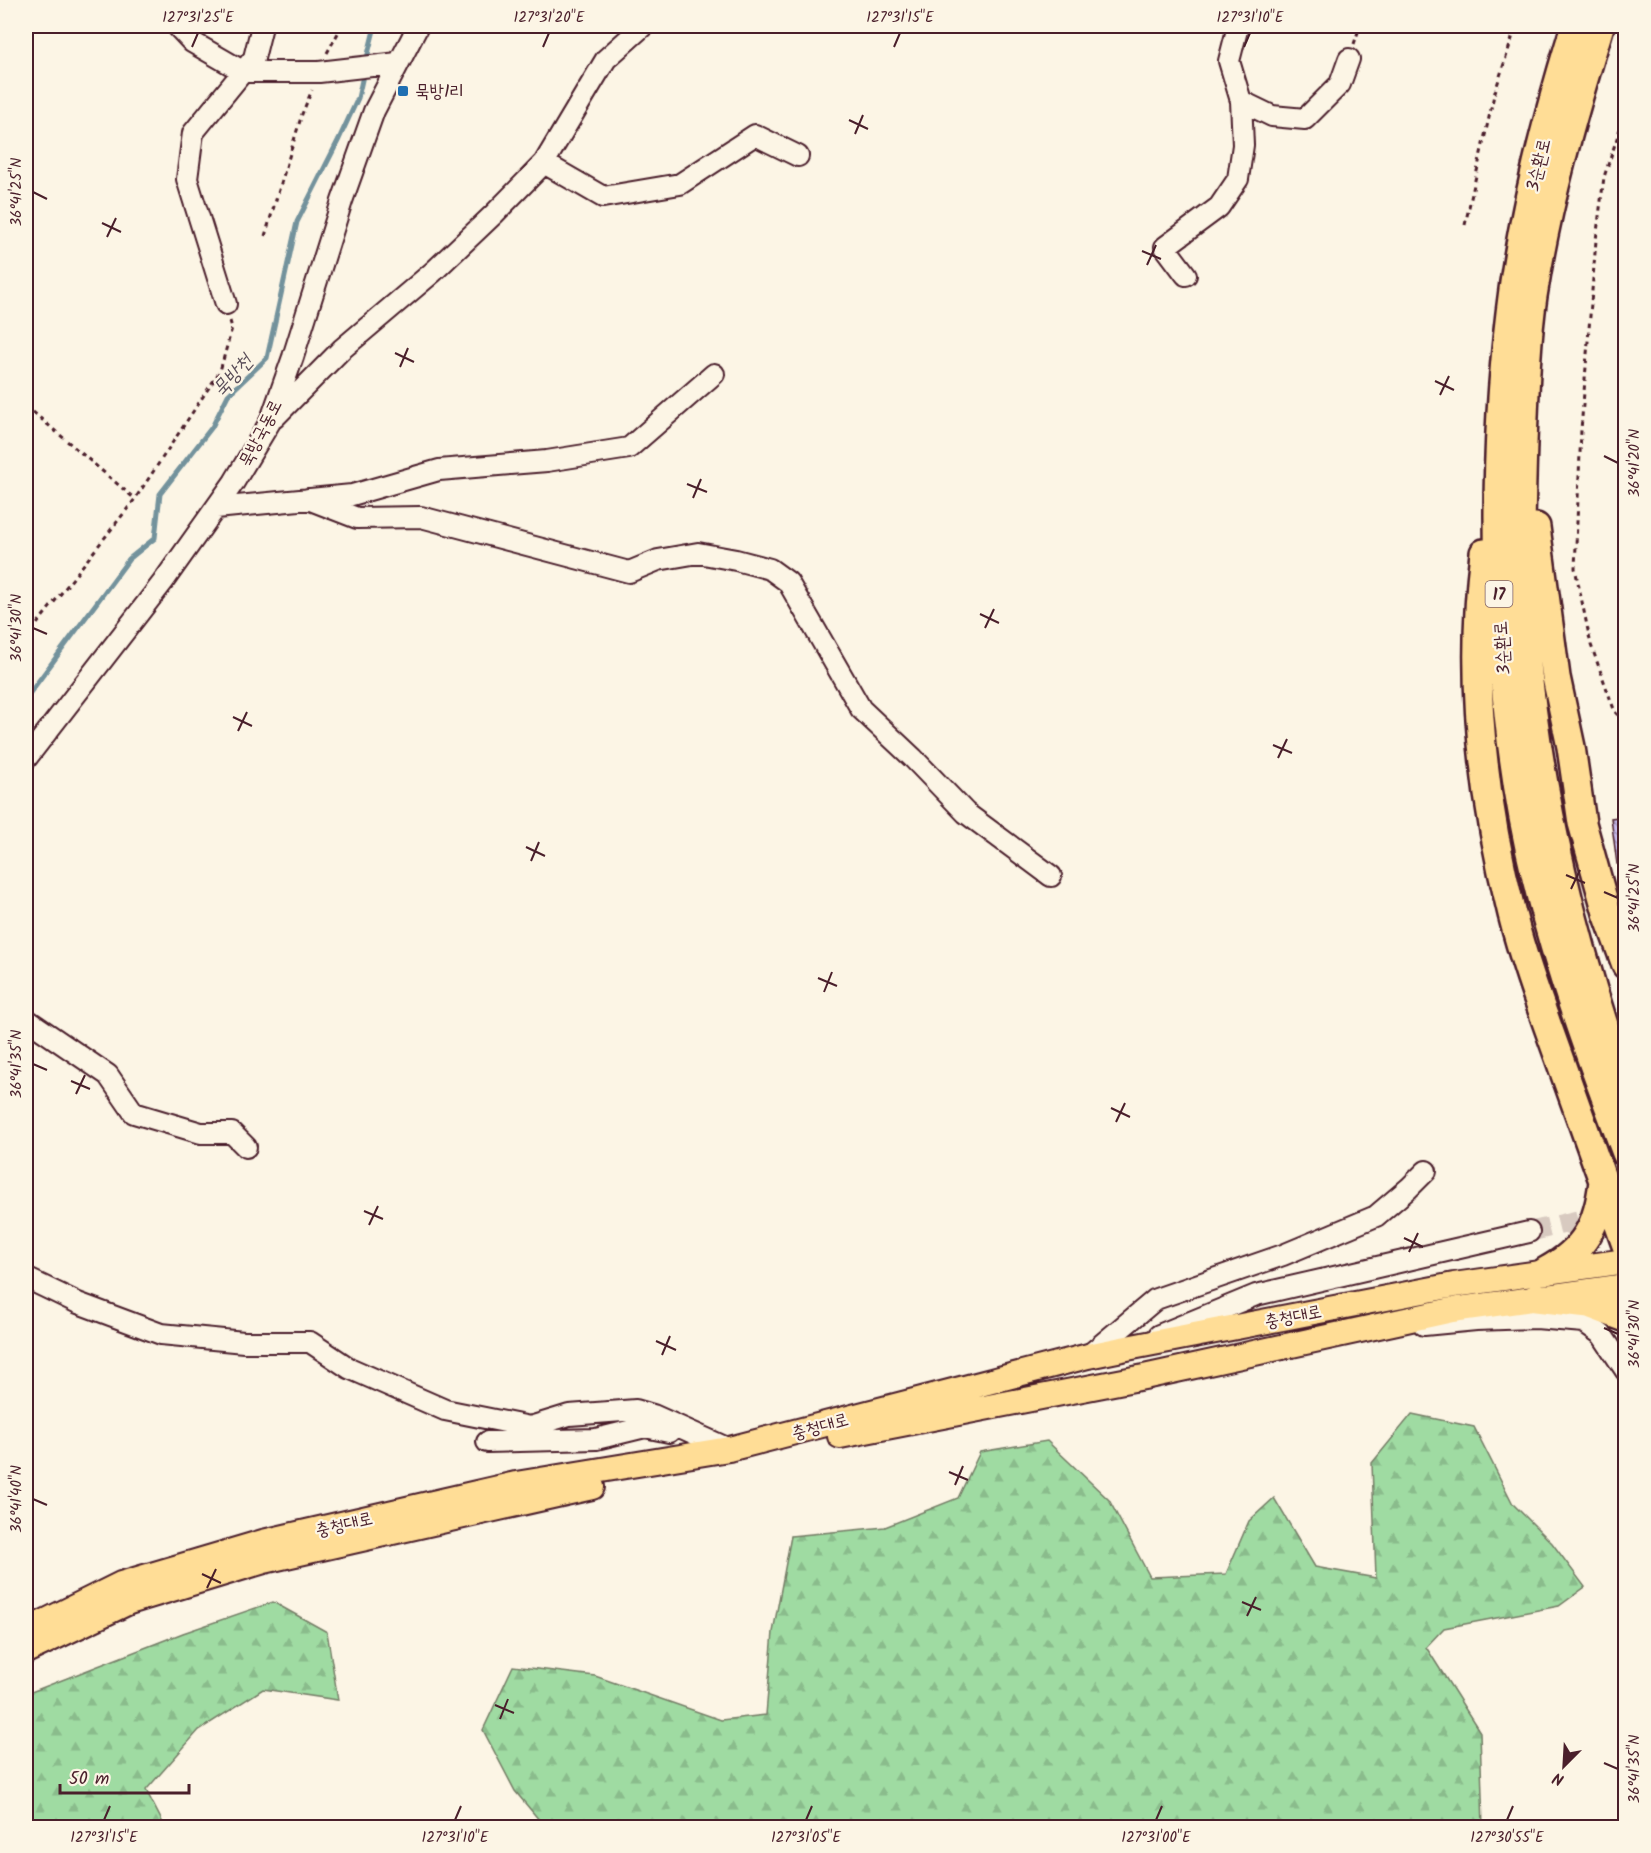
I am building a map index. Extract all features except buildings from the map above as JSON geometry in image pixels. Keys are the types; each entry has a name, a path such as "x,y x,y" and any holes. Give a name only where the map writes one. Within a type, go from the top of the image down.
{"highway":[{"name":"3순환로","path":"1575,26 1539,153 1510,312 1501,421 1497,509 1500,610 1506,694 1519,800 1535,876 1558,963 1626,1154"},
{"name":"3순환로","path":"1600,26 1572,122 1545,233 1533,297 1526,379 1522,473 1522,565 1525,643 1548,812 1565,893 1586,970 1626,1091"},
{"path":"1526,379 1533,498 1556,677 1571,747 1582,823 1607,913 1626,965"},
{"path":"1501,421 1480,589 1477,660 1479,719 1487,791 1498,856 1512,916 1541,1009 1623,1231"},
{"path":"1546,1271 1564,1262 1586,1237 1599,1206 1603,1180"},
{"path":"1536,1298 1589,1304 1626,1318"}],"main road":[{"name":"충청대로","path":"26,1631 121,1584 263,1542 516,1484 719,1445 1088,1356 1454,1285 1626,1261"},
{"name":"충청대로","path":"26,1651 129,1602 264,1561 733,1456 1144,1377 1452,1310 1626,1286"}],"street":[{"path":"177,26 192,42 244,72 327,71 390,63"},
{"path":"226,304 187,179 193,133 254,58 262,26"},
{"name":"묵방국동로","path":"26,759 163,582 234,482 270,422 390,63 418,26"},
{"path":"270,422 342,348 433,272 544,163 606,59 643,26"},
{"path":"1186,275 1165,247 1219,207 1238,178 1243,145 1241,101 1229,61 1238,26"},
{"path":"1241,101 1272,116 1305,119 1340,84 1349,59"},
{"path":"544,163 603,197 680,184 754,135 798,156"},
{"path":"216,508 352,495 439,470 547,461 629,448 714,374"},
{"path":"308,499 357,518 421,517 629,572 658,560 698,553 770,569 788,582 861,710 913,758 966,813 1051,876"},
{"path":"26,1019 108,1076 134,1113 201,1133 232,1133 246,1147"},
{"path":"1088,1356 1156,1299 1283,1256 1376,1216 1410,1188 1426,1171"},
{"path":"1127,1348 1256,1295 1529,1232"},
{"path":"26,1278 78,1303 161,1334 244,1342 310,1342 349,1368 445,1410 530,1427 569,1415 636,1410 719,1445"},
{"path":"1344,1334 1476,1320 1536,1318 1584,1322 1602,1335 1626,1371"},
{"path":"487,1442 596,1439 645,1427 719,1445"}],"path":[{"path":"265,237 302,114 327,71 329,47 342,26"},
{"path":"1465,225 1494,95 1516,26"},
{"path":"1626,111 1604,177 1596,240 1581,430 1575,568 1591,645 1615,712 1626,724"},
{"path":"26,638 135,499 220,371 232,328 226,304"},
{"path":"26,406 135,499"}],"green space":[{"path":"1412,1414 1474,1427 1513,1504 1552,1543 1585,1587 1559,1606 1444,1628 1426,1647 1480,1732 1483,1827 545,1827 515,1791 483,1730 513,1666 595,1676 721,1720 766,1715 773,1632 791,1536 885,1527 958,1498 980,1452 1047,1441 1109,1500 1150,1577 1226,1574 1249,1521 1274,1498 1315,1567 1376,1578 1372,1463"},
{"path":"273,1602 327,1632 338,1700 263,1689 199,1730 146,1790 165,1827 26,1827 26,1694 183,1633"}],"waterway":[{"name":"묵방천","path":"366,62 375,26"},
{"name":"묵방천","path":"26,698 129,559 155,538 160,494 212,427 228,395 267,358 297,222 358,98 364,71"}],"tunnel":[{"path":"1529,1232 1605,1214"}],"place":[{"name":"묵방1리","path":"403,91"}]}
